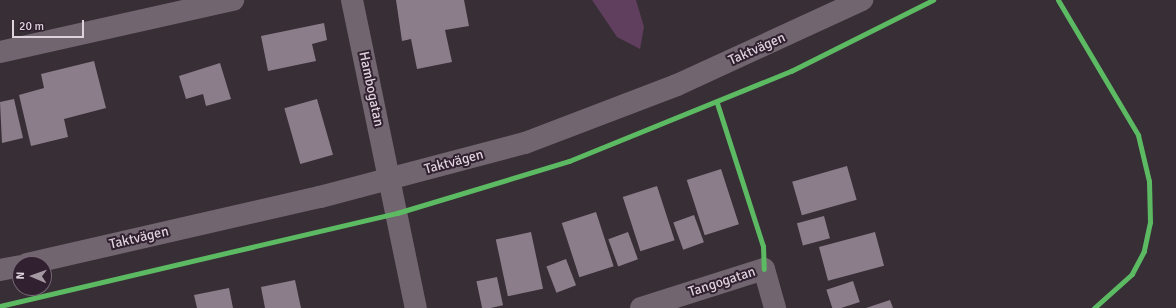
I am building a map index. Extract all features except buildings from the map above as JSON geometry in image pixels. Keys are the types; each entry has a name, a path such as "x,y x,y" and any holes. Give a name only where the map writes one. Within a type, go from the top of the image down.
{"street":[{"path":"0,52 233,0"},
{"name":"Hambogatan","path":"352,0 390,178"},
{"name":"Taktvägen","path":"52,258 390,178 525,143 677,85 862,0"},
{"path":"390,178 416,308"},
{"path":"0,270 12,268"},
{"name":"Tangogatan","path":"641,308 764,269 776,308"}],"shaded area":[{"path":"592,0 636,0 644,27 640,49 617,37"}],"cycle path":[{"path":"0,306 397,213 569,161 791,71 933,0"},
{"path":"1058,0 1138,135 1149,181 1150,222 1144,251 1132,274 1094,308"},
{"path":"717,103 763,246 764,269"}]}
